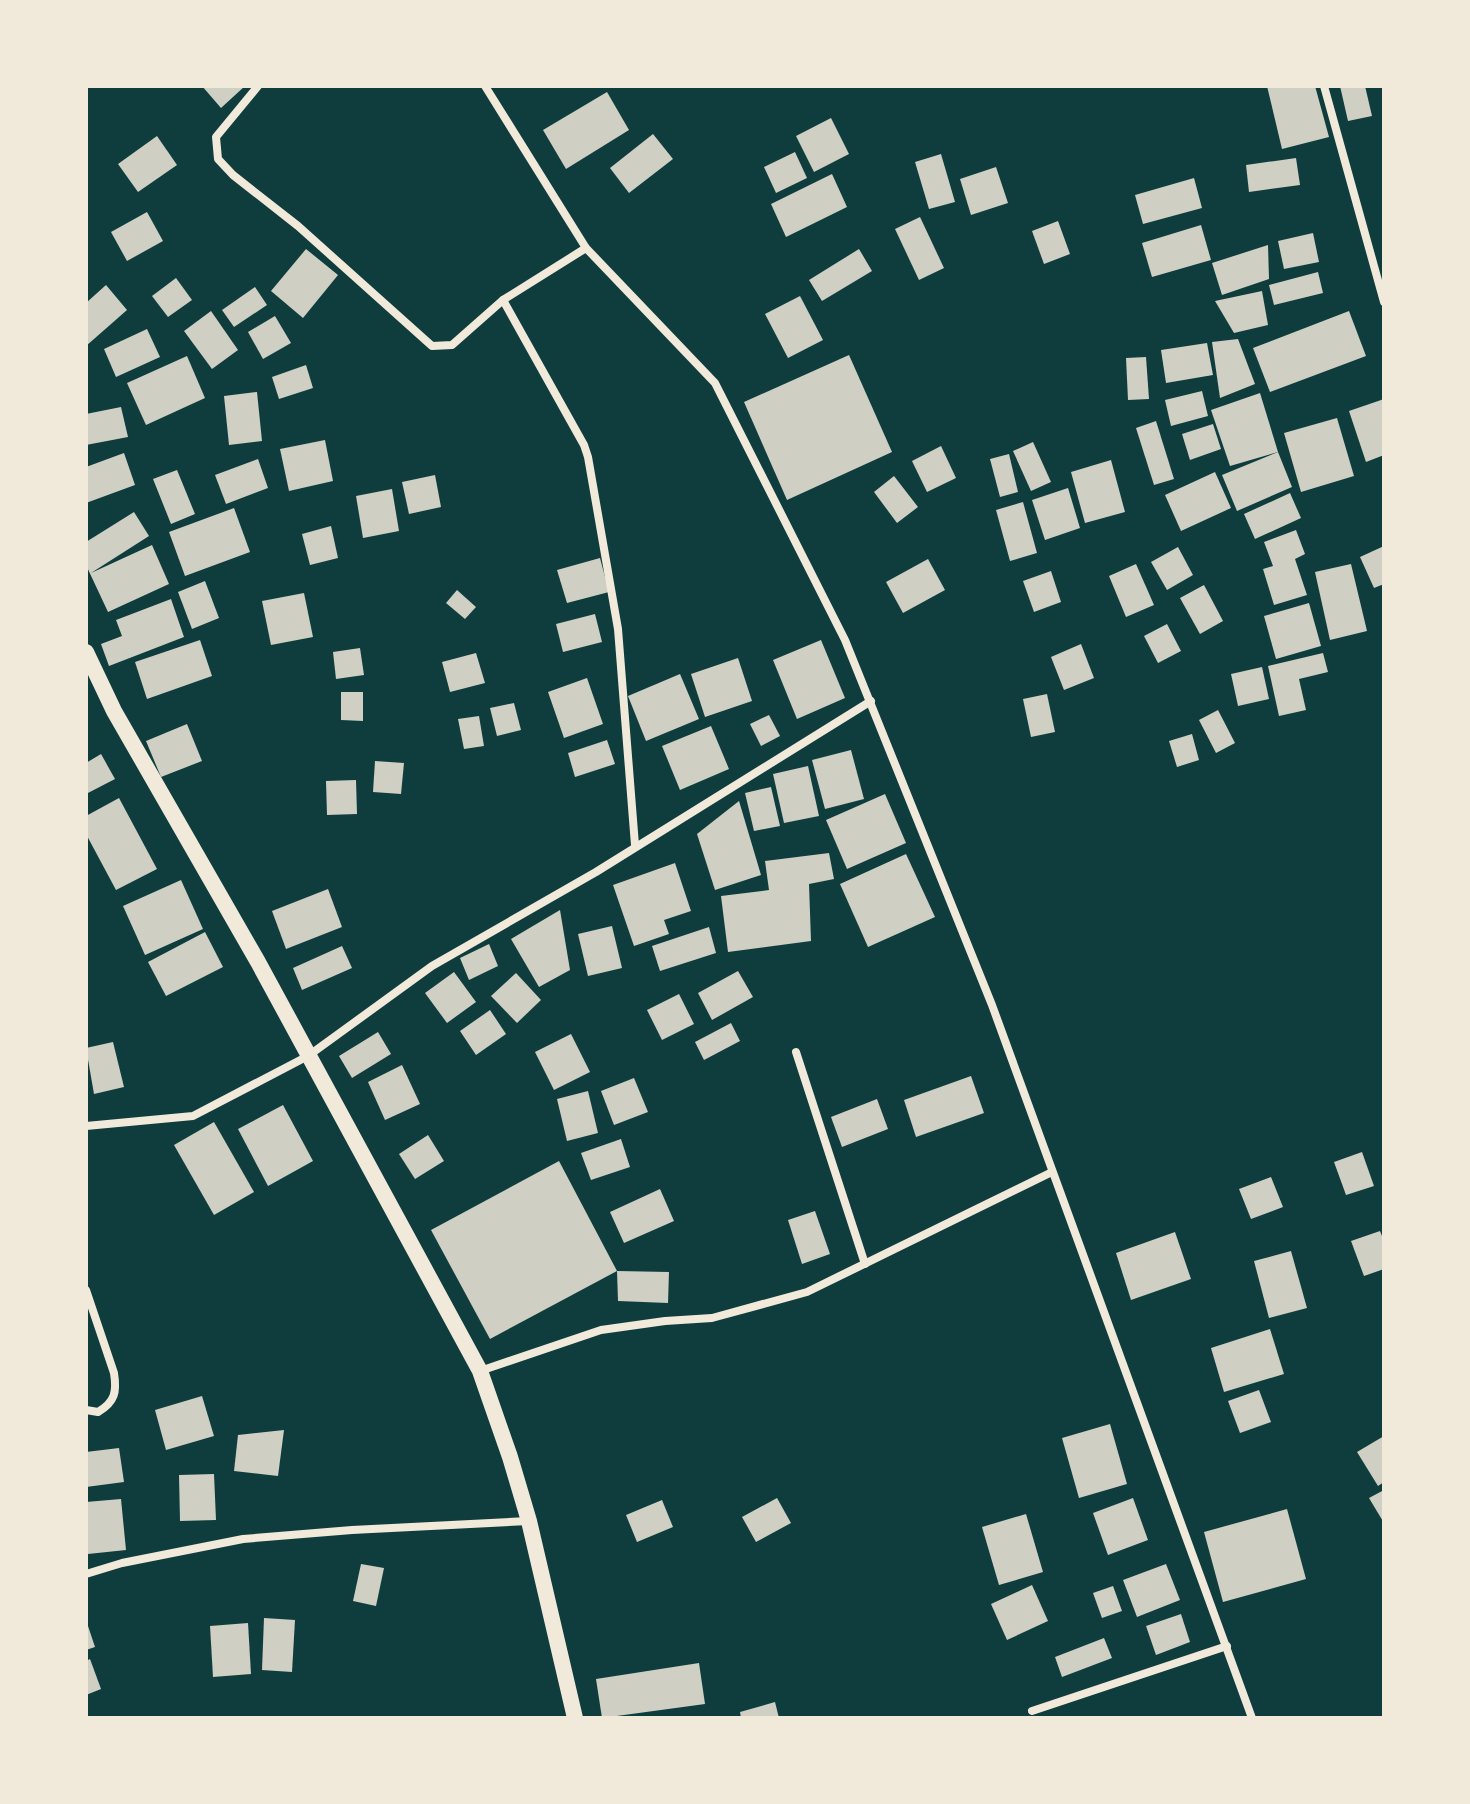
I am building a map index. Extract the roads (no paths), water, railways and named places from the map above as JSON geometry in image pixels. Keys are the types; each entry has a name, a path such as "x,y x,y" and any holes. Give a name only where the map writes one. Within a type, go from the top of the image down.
{"main road":[{"path":"86,652 114,711 258,962 480,1371 529,1521 575,1718"}],"street":[{"path":"258,86 216,137 218,159 432,346 452,345 503,300 586,248"},
{"path":"485,86 586,248 715,383 845,640 992,1005 1252,1718"},
{"path":"1324,86 1380,273 1384,302"},
{"path":"503,300 588,457 618,629 635,845"},
{"path":"86,1126 193,1116 308,1056 432,966 596,872 871,701"},
{"path":"796,1052 865,1264"},
{"path":"480,1371 601,1330 712,1318 807,1292 1052,1172"},
{"path":"86,1290 116,1387 110,1405 98,1412 86,1410"},
{"path":"86,1574 122,1563 243,1539 529,1521"},
{"path":"1032,1711 1227,1646"}]}
